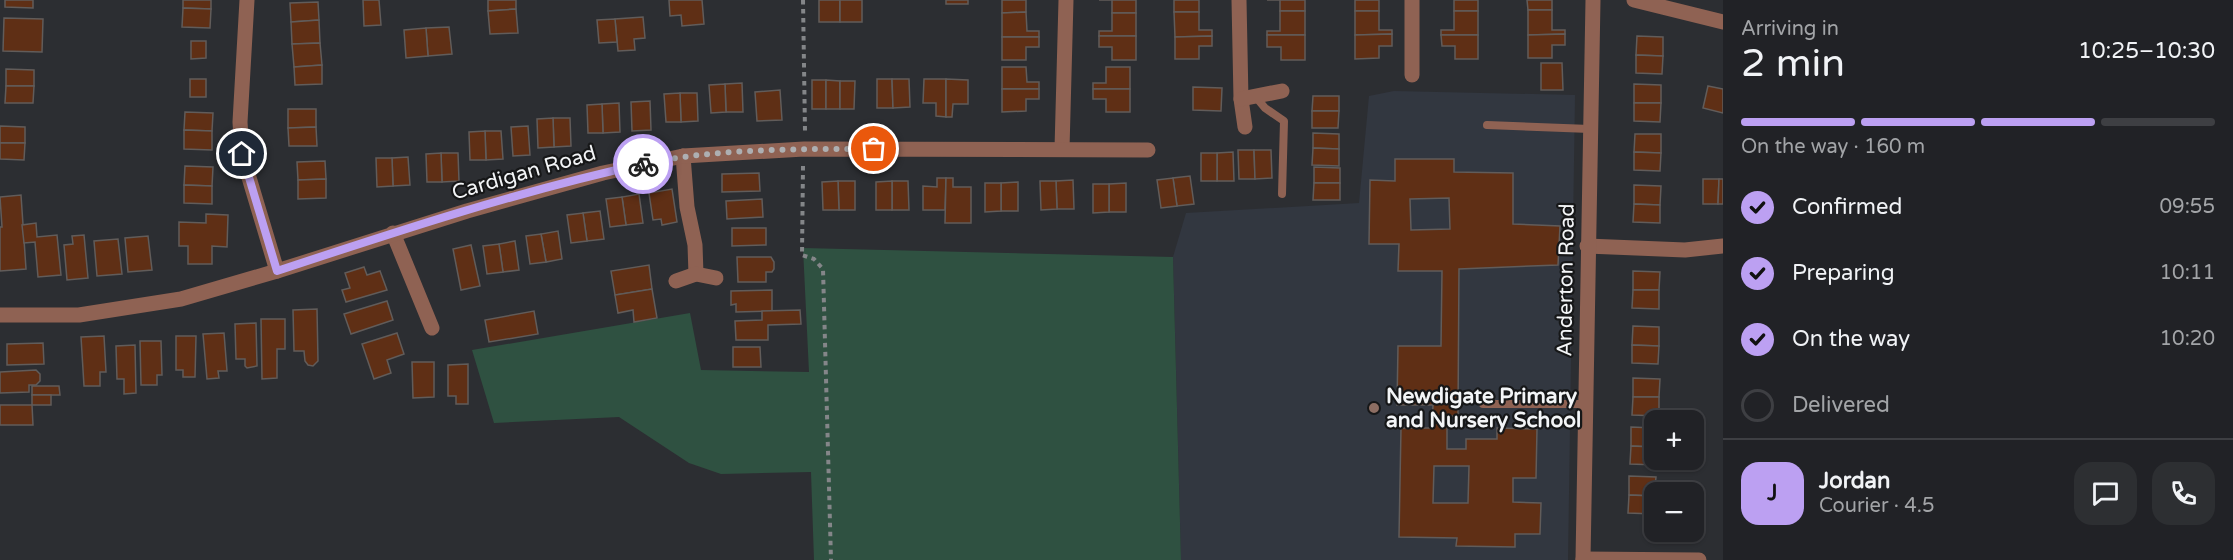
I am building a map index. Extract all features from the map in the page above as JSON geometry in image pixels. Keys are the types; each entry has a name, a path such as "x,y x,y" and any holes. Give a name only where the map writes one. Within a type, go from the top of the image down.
{"street":[{"path":"246,0 240,122 242,154 277,271"},
{"path":"1062,149 1065,0"},
{"path":"1239,0 1248,98 1245,127"},
{"path":"1412,0 1412,75"},
{"name":"Anderton Road","path":"1583,559 1593,0"},
{"path":"1634,0 1723,22"},
{"path":"1248,98 1282,91"},
{"name":"Cardigan Road","path":"0,315 79,315 181,299 277,271 393,233 603,173 683,156 804,149 1148,150"},
{"path":"683,156 687,207 695,245 696,274"},
{"path":"393,233 432,328"},
{"path":"1587,246 1685,250 1723,246"},
{"path":"676,280 696,274 716,278"},
{"path":"1583,559 1699,560"}],"lane":[{"path":"1248,98 1284,121 1282,194"},
{"path":"1487,126 1590,129"},
{"path":"1483,404 1585,404"}],"path":[{"path":"803,0 806,119 802,255 814,259 823,268 831,560"}],"shaded area":[{"name":"Newdigate Primary and Nursery School","path":"1394,91 1575,95 1568,560 1181,560 1173,257 1186,213 1359,203 1369,96"}],"green space":[{"path":"803,248 1173,257 1181,560 814,560 811,472 721,474 689,463 619,417 494,423 472,350 690,313 701,370 809,372"}],"building":[{"path":"5,0 33,0 33,8 5,7"},
{"path":"183,0 211,0 211,9 183,8"},
{"path":"363,0 379,0 381,25 364,26"},
{"path":"488,0 516,0 516,9 488,11"},
{"path":"669,0 702,0 704,24 682,26 681,15 670,16"},
{"path":"819,0 840,0 840,22 819,22"},
{"path":"840,0 862,0 862,22 840,22"},
{"path":"946,0 968,0 968,4 946,4"},
{"path":"1002,0 1026,0 1026,12 1002,13"},
{"path":"1112,0 1136,0 1136,13 1112,13"},
{"path":"1174,0 1199,0 1199,12 1174,12"},
{"path":"1280,0 1305,0 1305,11 1280,11"},
{"path":"1355,0 1379,0 1379,11 1355,11"},
{"path":"1454,0 1478,0 1478,11 1454,11"},
{"path":"1527,0 1552,0 1552,10 1528,10"},
{"path":"318,2 319,20 291,22 290,3"},
{"path":"183,8 211,9 210,28 182,27"},
{"path":"516,9 518,33 490,34 488,11"},
{"path":"1528,10 1552,10 1552,30 1565,30 1565,34 1528,35"},
{"path":"1280,11 1305,11 1305,35 1267,35 1267,31 1280,31"},
{"path":"1355,11 1379,11 1379,30 1392,30 1392,34 1355,35"},
{"path":"1454,11 1478,11 1478,35 1441,35 1441,30 1454,30"},
{"path":"1026,12 1027,31 1039,31 1039,37 1002,37 1002,13"},
{"path":"1174,12 1199,12 1199,30 1212,30 1212,36 1175,37"},
{"path":"1112,13 1136,13 1136,36 1099,36 1099,31 1112,31"},
{"path":"643,17 645,38 634,39 635,50 618,51 615,19"},
{"path":"4,18 43,19 42,52 3,51"},
{"path":"615,19 617,42 599,43 597,20"},
{"path":"319,20 320,43 292,44 291,22"},
{"path":"449,27 452,54 428,56 426,28"},
{"path":"426,28 428,56 406,58 404,30"},
{"path":"1392,34 1392,46 1379,46 1379,58 1355,59 1355,35"},
{"path":"1565,34 1565,45 1552,45 1552,58 1528,58 1528,35"},
{"path":"1267,35 1305,35 1305,60 1281,60 1281,47 1267,47"},
{"path":"1441,35 1478,35 1478,59 1455,59 1455,46 1442,46"},
{"path":"1099,36 1136,36 1136,60 1112,60 1112,47 1099,47"},
{"path":"1212,36 1212,46 1199,46 1199,59 1175,59 1175,37"},
{"path":"1637,36 1663,37 1663,56 1636,55"},
{"path":"1002,37 1039,37 1039,47 1026,47 1026,60 1002,60"},
{"path":"191,41 206,41 206,58 191,59"},
{"path":"320,43 322,65 294,67 292,44"},
{"path":"1636,55 1663,56 1662,74 1636,73"},
{"path":"1541,63 1562,63 1563,90 1541,90"},
{"path":"322,65 322,84 295,85 294,67"},
{"path":"1002,67 1026,67 1027,82 1039,82 1039,89 1002,89"},
{"path":"1106,67 1130,67 1130,89 1093,89 1093,83 1106,83"},
{"path":"6,69 34,70 34,86 6,86"},
{"path":"190,79 206,79 206,97 190,97"},
{"path":"877,79 892,79 893,108 877,108"},
{"path":"892,79 909,79 910,107 893,108"},
{"path":"924,79 946,79 946,117 936,116 936,103 923,103"},
{"path":"946,79 968,80 968,104 953,104 952,117 946,117"},
{"path":"812,80 826,80 826,109 812,109"},
{"path":"826,80 840,81 840,109 826,109"},
{"path":"840,81 855,81 854,109 840,109"},
{"path":"742,83 743,112 726,112 725,84"},
{"path":"725,84 726,112 711,113 709,85"},
{"path":"1634,84 1661,85 1661,103 1634,103"},
{"path":"6,86 34,86 33,103 5,103"},
{"path":"1708,86 1723,89 1723,113 1703,108"},
{"path":"1193,87 1222,88 1221,111 1193,110"},
{"path":"1002,89 1039,89 1039,99 1026,99 1026,111 1002,112"},
{"path":"1093,89 1130,89 1130,112 1106,112 1106,99 1093,99"},
{"path":"780,90 782,120 757,121 755,92"},
{"path":"680,93 697,93 698,121 681,122"},
{"path":"680,93 681,122 666,122 664,94"},
{"path":"1313,96 1339,96 1339,111 1312,111"},
{"path":"650,101 651,130 632,131 631,102"},
{"path":"619,103 620,132 603,133 602,104"},
{"path":"1634,103 1661,103 1660,122 1634,121"},
{"path":"602,104 603,133 588,133 587,105"},
{"path":"288,109 316,109 316,127 288,128"},
{"path":"1312,111 1339,111 1338,128 1312,128"},
{"path":"185,112 213,113 212,131 184,130"},
{"path":"553,118 570,118 571,146 554,147"},
{"path":"553,118 554,147 538,148 537,119"},
{"path":"0,126 25,127 25,143 0,143"},
{"path":"528,126 530,155 513,156 511,127"},
{"path":"316,127 317,146 289,146 288,128"},
{"path":"184,130 212,131 212,150 184,149"},
{"path":"485,131 501,131 503,159 486,160"},
{"path":"485,131 486,160 470,160 469,132"},
{"path":"1313,133 1339,134 1339,149 1313,148"},
{"path":"1635,134 1661,134 1661,153 1634,152"},
{"path":"0,143 25,143 24,160 0,159"},
{"path":"1313,148 1339,149 1339,166 1312,165"},
{"path":"1238,150 1254,150 1255,179 1239,179"},
{"path":"1254,150 1271,150 1272,178 1255,179"},
{"path":"1233,152 1234,181 1217,181 1217,153"},
{"path":"1634,152 1661,153 1660,171 1634,170"},
{"path":"441,153 458,153 459,181 442,182"},
{"path":"441,153 442,182 427,182 426,154"},
{"path":"1201,153 1217,153 1217,181 1201,181"},
{"path":"408,157 410,185 393,186 392,158"},
{"path":"376,158 392,158 393,186 377,187"},
{"path":"1395,159 1454,159 1454,172 1513,173 1513,224 1560,226 1558,265 1459,269 1458,416 1447,416 1447,449 1466,449 1466,439 1497,439 1497,428 1537,429 1536,478 1513,478 1513,502 1541,503 1540,534 1515,534 1515,547 1456,546 1457,538 1399,537 1401,428 1432,428 1433,405 1397,405 1398,346 1441,346 1442,271 1398,271 1399,244 1369,244 1370,180 1395,181","holes":["1449,198 1450,229 1411,230 1410,199","1434,466 1469,466 1468,503 1433,503"]},
{"path":"325,161 326,179 298,180 297,162"},
{"path":"185,166 213,167 212,186 184,185"},
{"path":"1314,167 1340,168 1340,183 1314,183"},
{"path":"759,173 760,191 722,192 722,174"},
{"path":"1190,176 1194,204 1177,206 1173,178"},
{"path":"937,178 946,178 945,210 923,210 923,186 937,187"},
{"path":"946,178 953,178 953,187 971,187 971,223 945,223"},
{"path":"1173,178 1177,206 1161,208 1157,180"},
{"path":"326,179 326,198 298,199 298,180"},
{"path":"1703,179 1719,179 1718,204 1703,204"},
{"path":"1719,179 1723,179 1723,204 1718,204"},
{"path":"1073,180 1074,209 1057,209 1056,181"},
{"path":"838,181 855,181 855,210 839,210"},
{"path":"838,181 839,210 823,210 822,182"},
{"path":"892,181 908,181 909,210 892,210"},
{"path":"892,181 892,210 876,210 876,182"},
{"path":"1040,181 1056,181 1057,209 1041,210"},
{"path":"1018,182 1018,211 1001,211 1001,183"},
{"path":"985,183 1001,183 1001,211 985,212"},
{"path":"1126,183 1126,212 1109,212 1109,184"},
{"path":"1314,183 1340,183 1340,200 1313,200"},
{"path":"1093,184 1109,184 1109,212 1093,213"},
{"path":"184,185 212,186 212,204 184,203"},
{"path":"1634,185 1661,186 1660,205 1634,204"},
{"path":"672,189 677,222 662,225 661,219 653,220 649,193"},
{"path":"639,194 643,223 626,225 622,197"},
{"path":"21,195 26,269 0,271 0,227 2,227 0,197"},
{"path":"622,197 626,225 610,227 606,199"},
{"path":"762,199 763,217 727,219 726,201"},
{"path":"1634,204 1660,205 1660,223 1633,222"},
{"path":"600,211 604,239 587,241 583,213"},
{"path":"583,213 587,241 571,243 567,215"},
{"path":"206,214 228,215 227,247 212,246 212,264 188,264 188,246 179,246 179,222 206,223"},
{"path":"36,223 37,237 57,235 61,275 38,277 35,242 24,243 22,225"},
{"path":"732,228 766,228 766,245 732,246"},
{"path":"558,231 562,259 546,262 541,234"},
{"path":"541,234 546,262 530,264 526,236"},
{"path":"84,235 88,278 67,280 64,245 73,244 72,236"},
{"path":"148,236 152,270 128,272 125,238"},
{"path":"118,239 122,274 97,276 94,241"},
{"path":"515,241 519,270 503,272 499,244"},
{"path":"499,244 503,272 487,274 483,246"},
{"path":"471,245 480,286 461,290 453,249"},
{"path":"737,257 771,257 774,269 772,272 766,272 766,282 738,282"},
{"path":"649,265 652,289 615,295 611,271"},
{"path":"364,267 367,275 380,271 387,290 346,302 342,290 350,288 345,273"},
{"path":"1633,271 1660,272 1659,290 1633,290"},
{"path":"652,289 657,318 634,322 633,310 618,313 615,295"},
{"path":"772,290 772,311 736,312 736,304 731,305 731,291"},
{"path":"1633,290 1659,290 1659,309 1632,308"},
{"path":"387,301 393,320 351,334 344,314"},
{"path":"317,309 318,361 313,366 308,365 305,361 304,351 294,351 293,310"},
{"path":"800,310 801,324 768,325 768,340 736,340 735,321 762,320 762,311"},
{"path":"534,311 538,334 489,342 485,320"},
{"path":"261,319 285,319 285,349 277,349 277,378 262,379"},
{"path":"256,323 257,366 247,368 245,359 236,359 235,324"},
{"path":"1633,326 1659,327 1659,346 1632,345"},
{"path":"224,333 227,371 218,371 219,378 207,379 203,334"},
{"path":"397,333 404,354 387,360 391,373 374,379 362,344"},
{"path":"104,336 106,372 100,372 100,386 84,386 81,337"},
{"path":"176,336 196,336 195,377 183,377 183,370 176,370"},
{"path":"140,341 161,341 162,375 157,375 157,385 141,385"},
{"path":"43,343 44,364 7,365 7,344"},
{"path":"135,345 136,393 124,394 124,379 117,379 116,346"},
{"path":"1632,345 1659,346 1658,364 1632,363"},
{"path":"733,347 760,347 761,367 733,367"},
{"path":"412,362 434,362 434,397 413,398"},
{"path":"468,364 468,404 456,404 456,396 448,396 448,365"},
{"path":"36,370 40,374 40,381 36,385 29,385 29,392 0,393 0,372"},
{"path":"1633,378 1660,379 1659,397 1633,397"},
{"path":"32,386 59,386 60,395 32,395"},
{"path":"32,395 51,395 51,405 32,405"},
{"path":"1633,397 1659,397 1659,410 1644,410 1644,415 1632,415"},
{"path":"0,405 32,405 33,425 0,425"},
{"path":"1631,427 1644,428 1644,447 1631,446"},
{"path":"1631,446 1644,447 1644,465 1630,464"},
{"path":"1629,476 1656,477 1655,482 1644,482 1644,496 1629,495"},
{"path":"1629,495 1644,496 1644,514 1628,513"}],"way so far":[{"path":"643,164 683,156 804,149 874,149"}],"place":[{"name":"Newdigate Primary and Nursery School","path":"1374,408"}],"route":[{"path":"242,154 277,271 467,211 643,164"}]}
